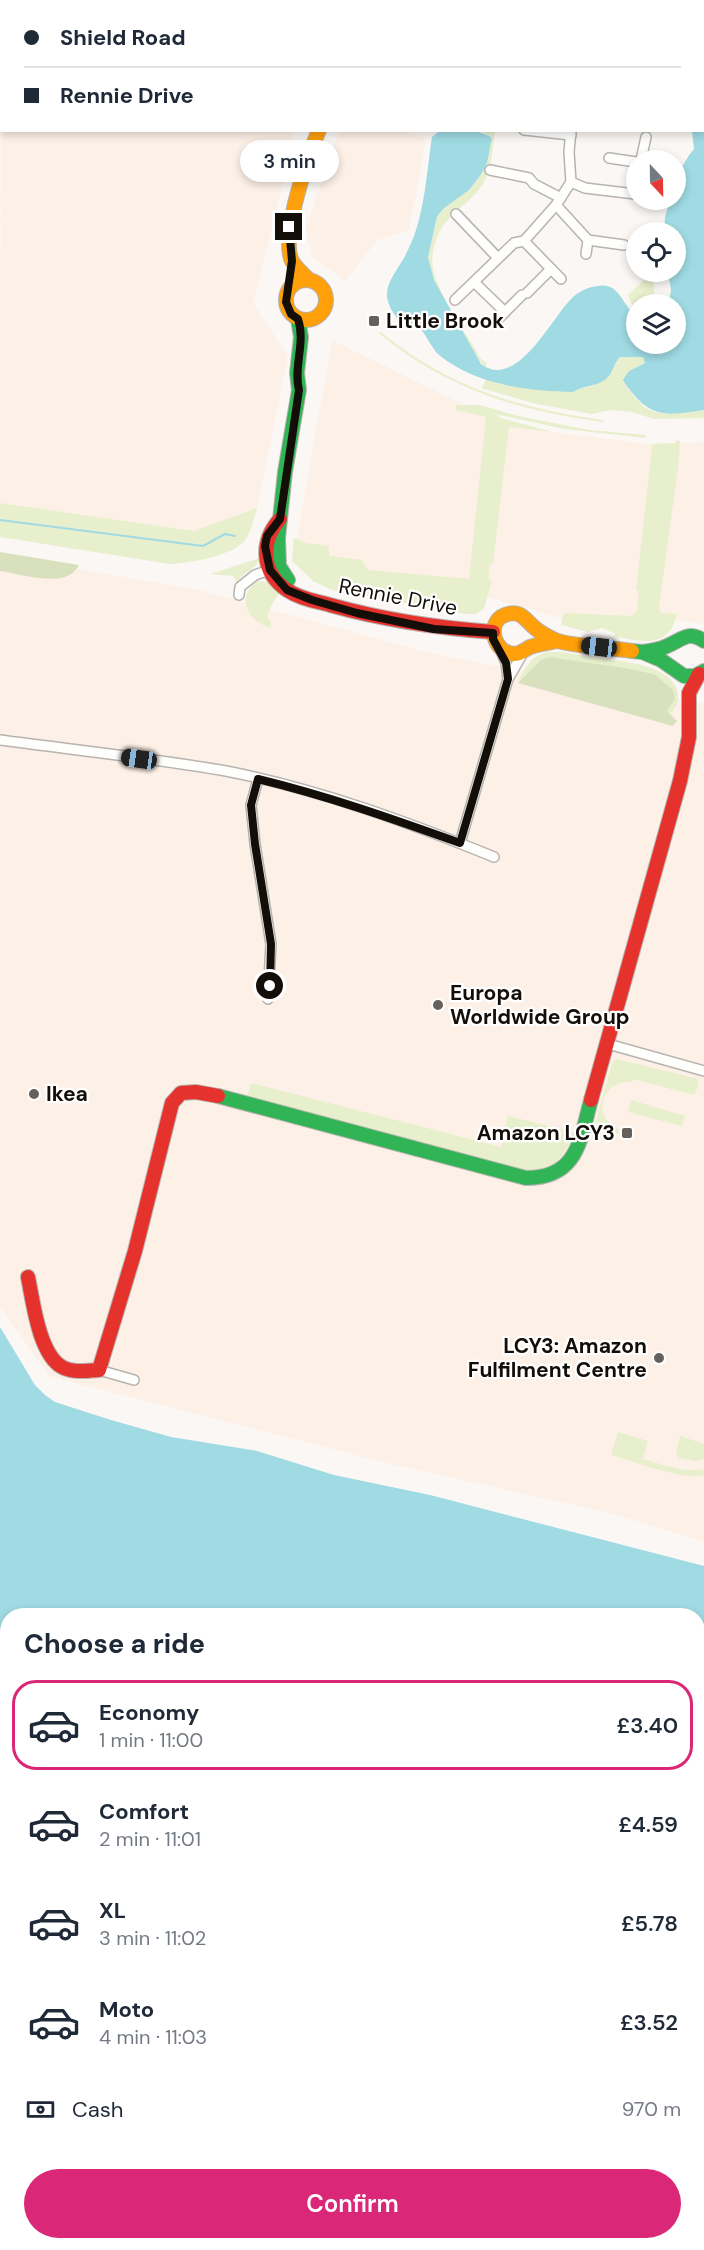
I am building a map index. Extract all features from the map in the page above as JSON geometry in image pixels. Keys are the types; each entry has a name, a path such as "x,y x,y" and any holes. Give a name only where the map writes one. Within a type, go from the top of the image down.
{"street":[{"path":"455,300 514,243 524,241 558,202 571,182 569,152 571,133 555,132"},
{"path":"239,595 240,587 249,580 274,568 299,390 297,381 302,333 298,319 287,309 286,296 292,261 289,227 315,135"},
{"path":"643,150 646,137"},
{"path":"609,158 626,161"},
{"path":"490,170 529,177 534,184 558,202 588,240 624,245"},
{"path":"571,182 585,188 626,191"},
{"path":"456,214 498,258"},
{"path":"586,254 588,240"},
{"path":"524,241 561,279"},
{"path":"292,261 308,279 320,285 326,297 324,309 317,317 312,330 304,382 299,390"},
{"path":"494,323 551,269"},
{"path":"289,289 300,280 308,279"},
{"path":"474,282 505,312"},
{"path":"298,319 308,320 317,317"},
{"name":"Rennie Drive","path":"274,568 297,594 357,613 434,629 493,633"},
{"path":"508,679 506,663 493,639 499,618 514,612 526,617 534,628 556,641"},
{"path":"460,843 508,679 533,642 534,628"},
{"path":"500,650 512,654 556,641 642,652 658,650 689,635 704,641"},
{"path":"672,643 668,654 689,699"},
{"path":"642,652 690,677 702,673"},
{"path":"99,1370 135,1251 172,1103 181,1093 196,1092 241,1101 501,1172 536,1178 549,1176 561,1170 577,1152 680,782 689,737 689,693 702,673"},
{"path":"0,740 207,768 306,790 363,808 494,857"},
{"path":"258,779 251,805 271,944 268,999"},
{"path":"608,1044 704,1071"},
{"path":"28,1277 39,1328 50,1356 59,1366 76,1372 99,1370 134,1380"}],"shaded area":[{"path":"1,132 294,132 253,303 288,356 257,508 194,531 0,503"},
{"path":"340,132 408,132 408,134 426,138 409,230 377,240 345,281 312,256 306,230 330,154"},
{"path":"332,340 509,427 650,444 704,442 704,624 667,619 587,626 478,594 293,561"},
{"path":"67,567 199,590 430,653 606,687 704,703 704,1542 614,1514 391,1464 49,1376 0,1306 0,570"}],"green space":[{"path":"483,132 495,132 492,156 485,180 479,190 443,226 434,247 432,259 435,275 445,300 481,359 487,363 485,367 470,348 434,280 428,257 437,218 443,209 469,190 480,176 487,162 492,138"},
{"path":"642,282 653,282 655,294 629,294"},
{"path":"381,332 432,367 486,392 514,402 604,420 604,422 543,412 513,404 457,383 404,352 379,333"},
{"path":"620,357 643,357 645,363 629,371 623,382 639,403 655,412 663,413 704,410 704,418 654,419 632,412 610,410 592,414 532,403 482,388 486,379 499,384 576,389 592,386 613,369"},
{"path":"456,405 480,405 518,416 590,430 646,435 646,438 564,429 495,414 501,418 553,432 509,427 493,564 490,564 488,579 492,580 484,609 475,614 332,590 313,581 292,561 294,538 306,543 329,546 329,556 362,560 368,570 469,579 486,417 456,410"},
{"path":"676,440 680,441 679,460 659,607 661,613 677,614 673,625 661,638 644,641 615,637 614,633 602,628 588,632 561,625 564,613 632,616 637,610 639,591 636,590 652,447 653,444 675,443"},
{"path":"0,503 194,531 257,508 248,536 240,545 211,558 170,564 0,537"},
{"path":"0,552 79,565 73,573 65,577 55,579 31,577 0,571"},
{"path":"260,558 256,565 237,582 233,576 210,574"},
{"path":"257,581 271,582 282,590 267,617 271,628 256,620 247,608 247,594 250,587"},
{"path":"547,652 627,662 652,668 663,673 677,689 676,706 670,714 667,711 672,704 654,674 625,668 549,658 518,683 528,664"},
{"path":"549,657 654,674 673,690 675,699 667,711 677,721 673,726 518,683 541,660"},
{"path":"617,1059 698,1079 698,1087 694,1095 633,1079 632,1082 621,1083 613,1087 603,1100 605,1117 610,1124 619,1129 618,1134 597,1128 596,1122 612,1063"},
{"path":"251,1083 501,1147 508,1116 573,1132 567,1148 553,1164 530,1172 247,1097"},
{"path":"631,1100 685,1116 682,1126 628,1112"},
{"path":"618,1432 648,1441 643,1459 681,1469 704,1469 704,1475 672,1473 611,1455"},
{"path":"680,1436 704,1444 704,1459 695,1461 679,1458 676,1452"}],"water":[{"path":"438,132 477,132 492,138 487,163 469,190 443,209 437,217 428,257 434,280 481,364 494,370 508,368 521,360 573,297 591,287 601,285 609,286 616,291 626,304 626,354 686,354 686,294 670,294 670,282 686,282 686,222 665,222 667,210 686,210 686,160 694,149 692,132 704,132 704,410 674,414 657,412 642,403 623,380 629,371 645,363 643,357 620,357 606,379 573,392 520,388 486,380 453,365 439,355 419,328 406,327 392,311 387,290 417,226 424,197 432,137"},
{"path":"0,1327 35,1385 55,1402 171,1437 257,1451 334,1475 430,1495 704,1566 704,1608 0,1608"}],"waterway":[{"path":"0,520 203,546 225,534 235,536"}],"traffic: fast":[{"path":"288,580 279,566 278,538 285,472 299,390 297,373 301,337 298,319"},
{"path":"642,652 661,648 689,636 704,641"},
{"path":"632,651 642,652 661,660 684,676 695,676 704,671"},
{"path":"218,1096 526,1178 543,1176 567,1164 574,1154 584,1129 591,1100"}],"traffic: slow":[{"path":"308,279 292,261 289,250 290,234 297,196 318,132"},
{"path":"306,280 314,281 320,286 325,292 326,300 325,308 320,314 314,319 306,320 298,319 292,314 287,308 286,300 287,292 292,286 298,281 306,280"},
{"path":"557,641 533,646 514,654 507,652 497,643 494,637 495,624 505,615 515,613 522,616 539,632 555,640 632,651"}],"traffic: jam":[{"path":"280,519 269,537 266,556 272,575 278,583 292,593 314,601 391,619 431,626 493,632"},
{"path":"591,1100 680,781 689,737 689,693 699,674"},
{"path":"28,1277 42,1339 54,1360 62,1367 71,1370 99,1370 135,1251 172,1103 181,1093 196,1092 218,1096"}],"place":[{"name":"Little Brook","path":"374,321"},
{"name":"Europa Worldwide Group","path":"438,1005"},
{"name":"Ikea","path":"34,1094"},
{"name":"Amazon LCY3","path":"627,1133"},
{"name":"LCY3: Amazon Fulfilment Centre","path":"659,1358"}],"route":[{"path":"270,986 271,944 251,805 258,779 306,790 363,808 460,843 508,679 506,663 493,639 493,633 434,629 357,613 287,590 270,570 265,546 270,530 280,519 299,390 297,381 302,333 298,319 287,309 286,302 292,261 289,227"}]}
